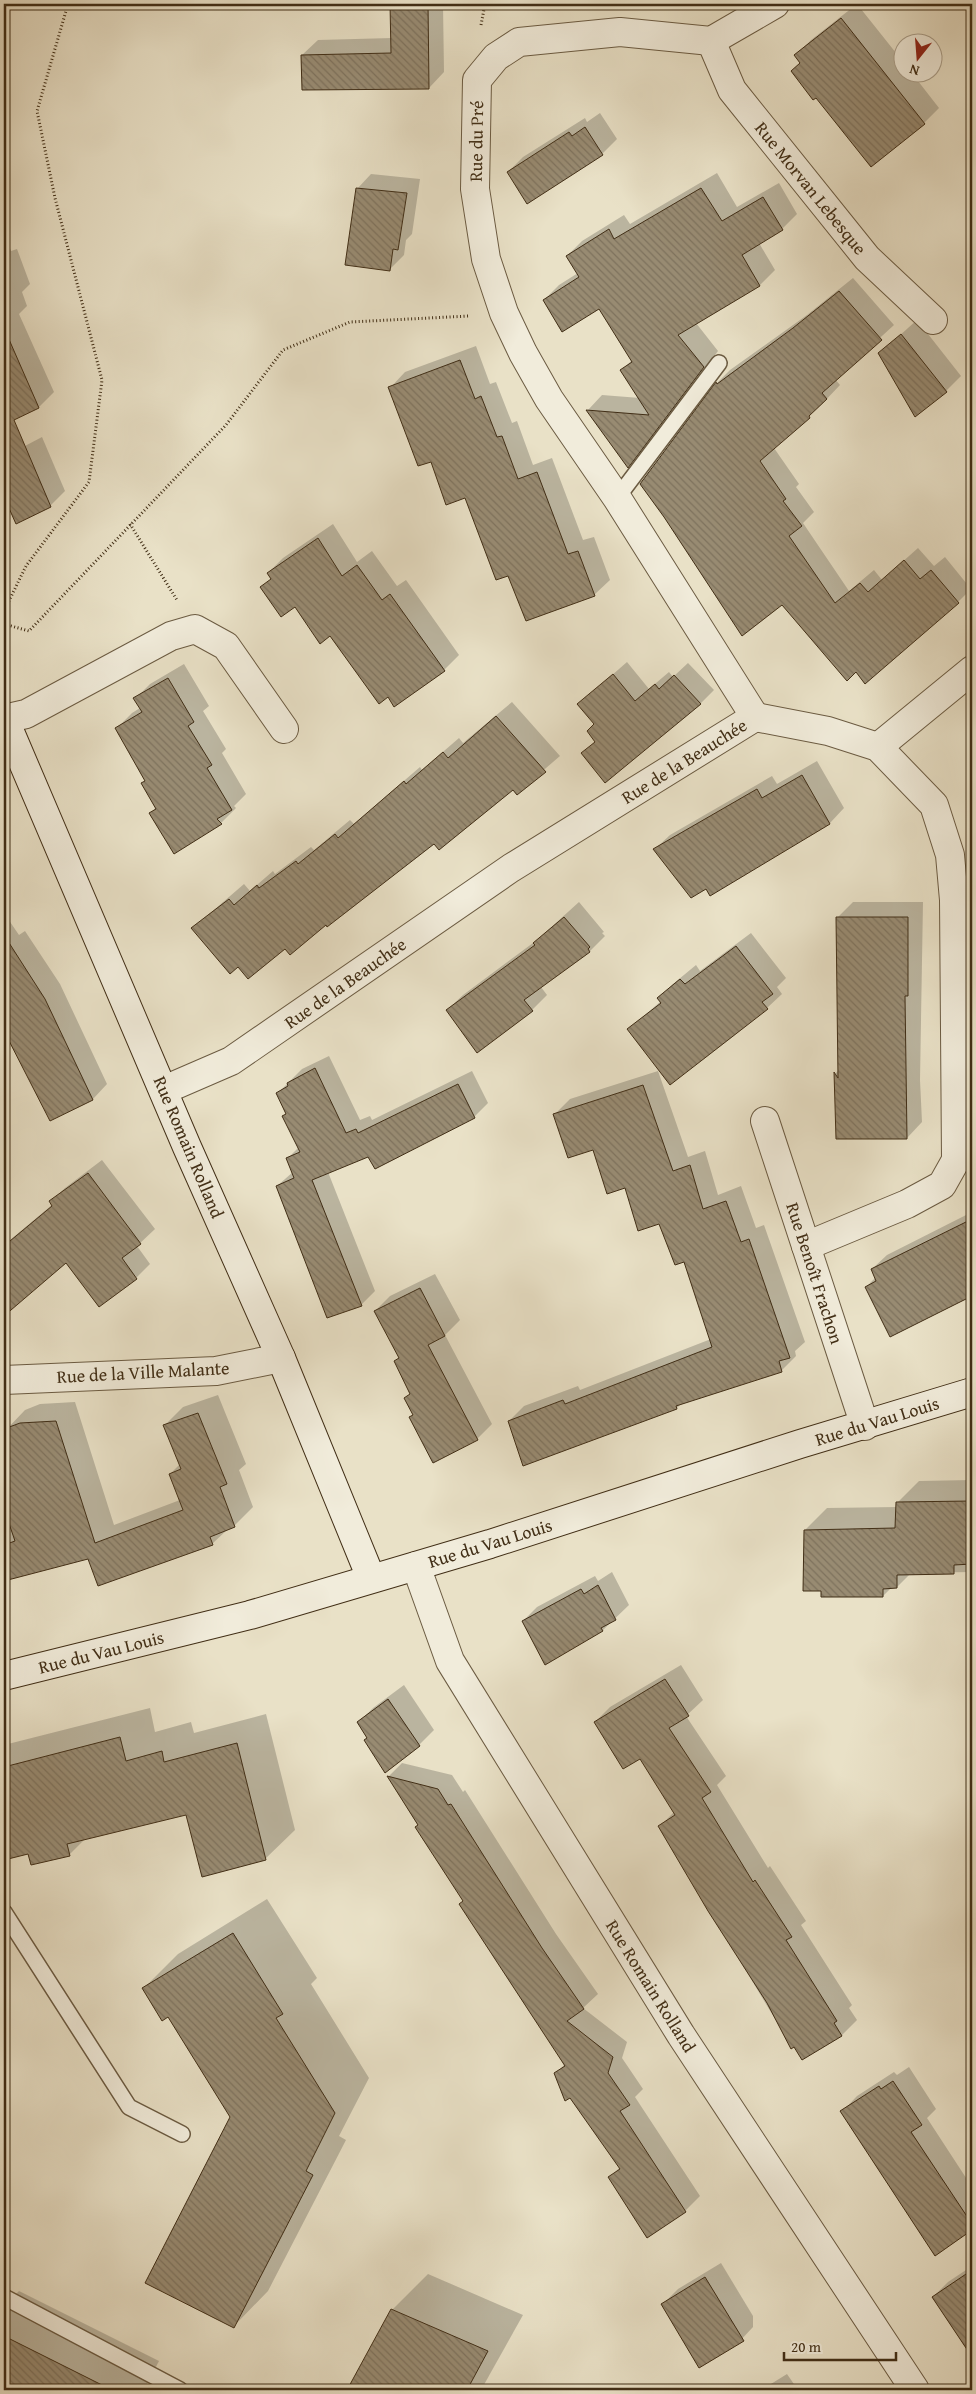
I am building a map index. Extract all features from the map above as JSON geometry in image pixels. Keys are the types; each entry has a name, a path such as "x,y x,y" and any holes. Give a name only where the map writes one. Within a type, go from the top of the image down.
{"street":[{"path":"711,41 775,4"},
{"name":"Rue du Pré","path":"486,259 475,189 477,80 496,57 520,42 620,32 711,41"},
{"name":"Rue Morvan Lebesque","path":"711,41 732,90 867,258 933,320"},
{"name":"Rue de la Beauchée","path":"164,1090 231,1061 511,868 754,717 617,498 550,399 523,353 504,313 486,259"},
{"path":"4,718 26,714 171,636 194,629 226,646 284,729"},
{"path":"878,747 972,670"},
{"path":"754,717 828,731 878,747 934,805 950,855 954,900 956,1160 942,1186 907,1204 806,1246"},
{"name":"Rue Romain Rolland","path":"4,718 187,1146 281,1358 371,1578"},
{"name":"Rue Benoît Frachon","path":"765,1121 865,1426"},
{"name":"Rue de la Ville Malante","path":"4,1380 216,1371 281,1358"},
{"name":"Rue du Vau Louis","path":"4,1676 250,1615 490,1544 800,1444 865,1426 972,1392"},
{"name":"Rue Romain Rolland","path":"416,1566 450,1661 681,2035 915,2390"}],"lane":[{"path":"617,498 719,363"},
{"path":"4,1912 129,2108 182,2134"},
{"path":"4,2298 180,2390"}],"path":[{"path":"4,611 26,566 89,482 102,380 55,198 37,111 68,4"},
{"path":"4,624 29,630 226,425 283,350 350,322 504,313"},
{"path":"130,524 194,629"}],"building":[{"path":"390,4 428,4 429,89 302,90 301,55 391,53"},
{"path":"841,18 925,124 871,167 816,98 813,100 791,71 800,63 794,55"},
{"path":"585,127 603,155 527,204 507,172 569,132 572,136"},
{"path":"356,188 407,193 398,250 393,249 390,271 345,265"},
{"path":"701,188 722,221 763,197 783,230 742,255 760,286 678,335 704,367 628,468 586,410 649,415 620,370 632,362 599,309 562,332 543,300 579,277 566,256 609,229 614,239"},
{"path":"839,291 882,340 822,393 827,399 809,416 810,418 760,461 786,499 783,501 802,526 789,536 835,603 860,583 868,592 904,560 920,579 931,570 959,603 865,684 856,672 847,681 782,605 742,636 664,517 640,484 716,382 717,384 793,328"},
{"path":"4,328 39,408 14,420 51,507 16,524 4,497"},
{"path":"901,334 947,392 915,417 878,353"},
{"path":"460,360 475,399 481,396 497,437 502,436 518,479 537,472 568,554 578,551 595,596 526,621 508,576 496,580 465,498 446,505 431,462 418,466 388,387"},
{"path":"318,538 342,576 357,565 382,600 390,594 445,671 394,707 388,697 379,704 330,636 320,644 295,607 281,617 260,587 271,579 267,573"},
{"path":"613,674 635,701 655,684 659,689 674,675 701,704 605,783 581,753 595,742 587,731 594,724 577,704"},
{"path":"168,678 194,722 188,726 212,765 207,768 232,810 217,819 222,824 174,854 149,813 156,809 141,783 145,781 115,728 142,712 133,698"},
{"path":"496,716 546,772 517,795 513,790 439,850 434,844 327,927 326,925 290,955 285,949 248,979 238,967 230,974 191,928 229,899 234,905 257,885 259,888 296,861 298,864 335,834 338,838 404,781 406,784 443,752 448,758"},
{"path":"802,775 830,824 710,896 706,889 691,898 653,849 757,789 762,798"},
{"path":"564,917 590,947 588,949 590,952 524,1000 533,1011 477,1053 446,1010 535,945 533,943"},
{"path":"836,917 908,917 908,996 905,996 907,1139 836,1139 834,1072 838,1078"},
{"path":"4,935 45,999 93,1100 50,1121 4,1031"},
{"path":"736,946 773,994 762,1002 768,1009 670,1085 627,1029 661,1003 657,998 680,979 685,984"},
{"path":"315,1068 346,1133 356,1129 358,1133 458,1084 475,1118 375,1169 368,1157 312,1180 362,1306 327,1318 276,1186 294,1178 286,1158 300,1152 282,1116 286,1114 276,1093 288,1086 287,1083"},
{"path":"643,1085 673,1171 690,1165 703,1209 726,1201 741,1242 749,1239 790,1358 779,1361 782,1372 676,1406 677,1409 523,1466 508,1421 563,1400 565,1404 712,1347 684,1262 675,1265 659,1224 638,1231 625,1188 607,1194 593,1150 568,1158 553,1114"},
{"path":"88,1173 141,1244 122,1258 137,1279 99,1307 66,1263 4,1316 4,1246 52,1206 49,1201"},
{"path":"972,1219 972,1296 890,1337 865,1287 876,1281 871,1269"},
{"path":"420,1288 445,1336 428,1345 478,1440 433,1463 409,1417 413,1415 404,1398 410,1394 394,1361 399,1358 374,1311"},
{"path":"198,1413 227,1484 220,1487 235,1527 210,1537 213,1545 98,1586 88,1559 4,1581 4,1545 15,1541 4,1509 4,1429 20,1423 56,1421 95,1543 183,1510 169,1474 181,1469 163,1425"},
{"path":"972,1501 972,1564 954,1565 954,1574 897,1575 897,1588 883,1589 883,1597 821,1597 821,1591 803,1591 804,1530 895,1528 896,1502"},
{"path":"598,1585 616,1620 601,1628 603,1631 545,1665 522,1621 581,1589 584,1594"},
{"path":"665,1679 689,1716 669,1728 711,1792 702,1798 753,1882 755,1880 792,1937 786,1940 837,2021 834,2023 842,2036 802,2060 794,2047 791,2049 767,2003 708,1911 658,1826 675,1815 640,1759 623,1769 594,1722"},
{"path":"388,1699 420,1746 385,1773 364,1740 367,1738 357,1722"},
{"path":"120,1737 126,1761 162,1751 164,1762 237,1743 266,1860 202,1877 186,1815 67,1844 70,1856 31,1865 28,1854 4,1860 4,1767"},
{"path":"387,1776 438,1789 448,1805 451,1804 542,1948 584,2009 567,2021 613,2057 608,2073 630,2105 620,2111 686,2212 647,2238 608,2177 620,2169 570,2098 565,2101 554,2073 565,2066 459,1904 463,1901 415,1827 418,1825"},
{"path":"233,1933 283,2014 276,2018 335,2113 306,2171 313,2175 234,2328 145,2283 230,2117 168,2017 162,2021 142,1988"},
{"path":"893,2081 922,2125 911,2132 972,2224 972,2230 935,2256 840,2111 879,2086 881,2089"},
{"path":"972,2270 972,2357 932,2297"},
{"path":"705,2277 744,2341 699,2368 661,2304"},
{"path":"391,2309 488,2351 467,2390 347,2390"},
{"path":"4,2336 112,2390 4,2390"}]}
